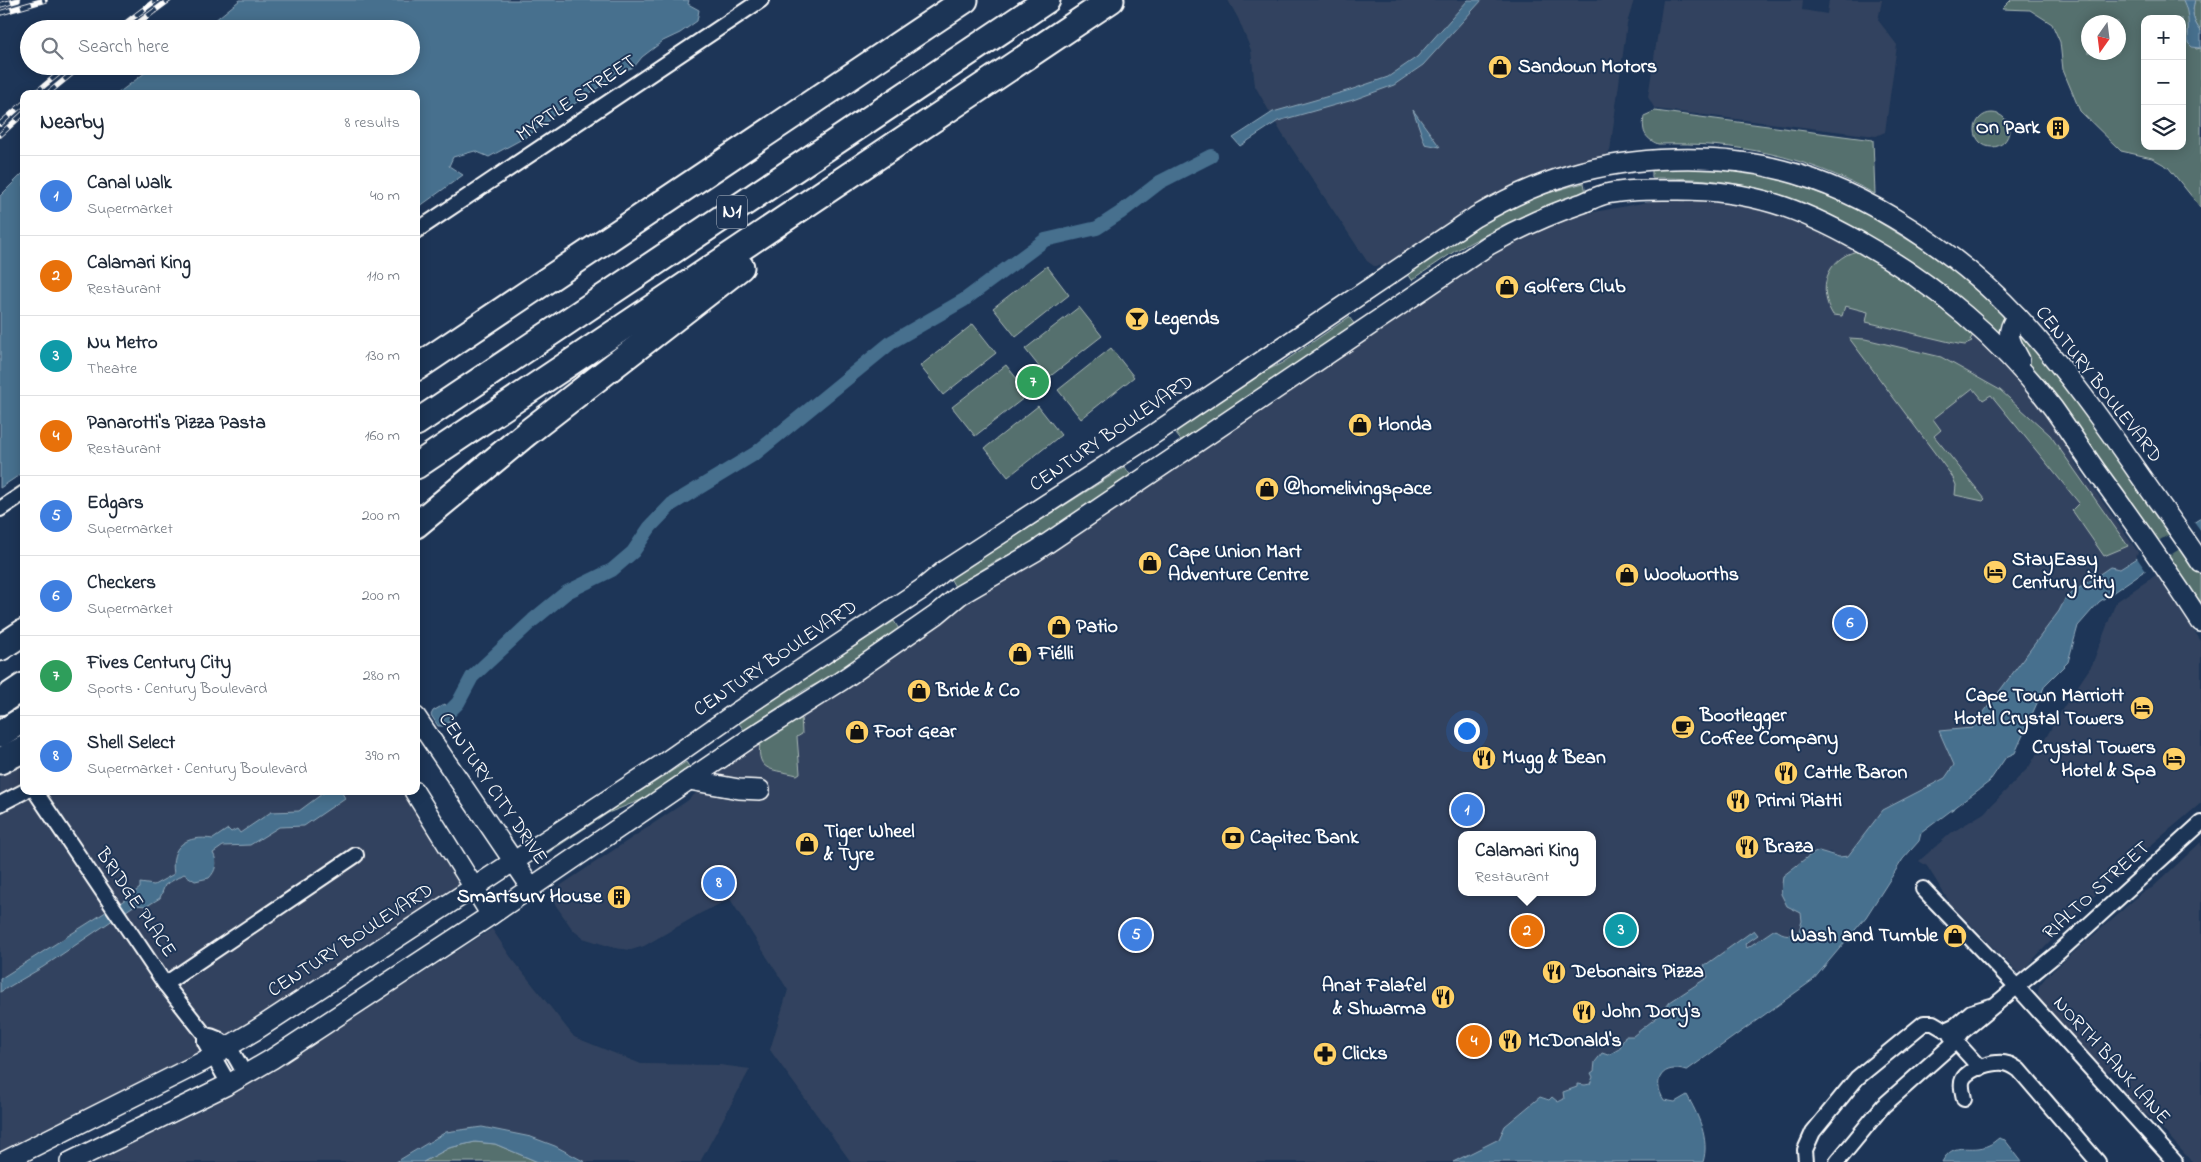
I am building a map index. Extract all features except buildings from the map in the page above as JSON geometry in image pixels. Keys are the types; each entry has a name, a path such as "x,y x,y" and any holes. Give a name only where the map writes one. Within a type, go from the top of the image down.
{"highway":[{"name":"N1","path":"420,365 965,0"},
{"name":"N1","path":"420,420 1047,0"},
{"path":"420,463 1111,0"},
{"path":"420,522 527,433 828,199 944,112"},
{"path":"0,648 20,635"},
{"path":"0,702 20,689"},
{"path":"0,734 20,722"},
{"path":"0,761 20,751"}],"main road":[{"name":"CENTURY BOULEVARD","path":"3,1162 50,1140 221,1050 475,889 661,766 734,714 922,589 945,570 988,544 1148,438 1475,217 1494,205 1551,179 1615,163 1646,160 1722,160 1782,170 1852,196 1895,220 1924,238 1959,264 2017,316 2075,385 2197,557"},
{"path":"70,1162 237,1080 491,915 749,739 841,681 936,615 960,595 1036,551 1489,245 1542,216 1606,194 1648,190 1719,192 1750,196 1805,213 1872,249 1933,290 1997,346 2052,407"},
{"path":"2017,316 2009,327 2009,339 2023,365 2201,622"},
{"name":"CENTURY CITY DRIVE","path":"420,722 531,887"},
{"path":"689,780 739,789 760,790"},
{"path":"416,795 491,915"}],"street":[{"name":"MYRTLE STREET","path":"420,228 760,0"},
{"path":"0,509 20,496"},
{"path":"0,804 20,794"},
{"name":"BRIDGE PLACE","path":"38,795 165,984 205,1035 205,1042 221,1050 237,1080"},
{"name":"RIALTO STREET","path":"1837,1162 1883,1106 1956,1041 1962,1032 2060,952 2201,823"},
{"path":"165,984 356,855"},
{"name":"NORTH BANK LANE","path":"1923,888 2017,987 2175,1162"},
{"path":"1945,1030 1956,1025 1971,1012 1997,1005"},
{"path":"1806,1162 1806,1145 1813,1132 1857,1078 1924,1023 1933,1023 1945,1030 1980,1068"},
{"path":"1964,1099 1963,1079 1967,1074 1980,1068 2006,1063 2019,1070 2098,1162"}],"shaded area":[{"path":"240,0 689,0 688,4 699,10 697,21 680,33 663,41 642,57 634,67 621,72 574,104 558,110 549,120 526,137 489,157 475,151 453,157 449,166 463,175 420,206 420,90 122,90 142,75 420,75 420,20 215,20"},
{"path":"1228,0 1634,0 1627,23 1610,151 1600,160 1391,265 1374,266 1367,261 1281,132 1255,86 1251,50 1238,18"},
{"path":"1468,0 1482,0 1423,65 1394,85 1353,100 1278,121 1240,146 1233,138 1273,112 1388,77 1417,57"},
{"path":"1663,0 1803,0 1802,10 1827,14 1829,0 1882,0 1878,20 1897,45 1885,132 1876,136 1655,109 1648,97"},
{"path":"2183,0 2195,0 2194,17 2201,31 2201,48 2192,47 2188,43 2188,16"},
{"path":"1413,110 1440,147 1425,144"},
{"path":"20,176 20,475 0,488 0,196"},
{"path":"1664,199 1717,201 1784,209 1847,242 1984,341 2054,421 2076,464 2140,555 2120,569 2066,597 2059,611 1972,728 1939,731 1954,765 1945,778 1883,810 1848,856 1839,857 1829,852 1798,864 1783,876 1781,894 1801,913 1802,921 1799,931 1791,935 1781,934 1775,929 1747,948 1745,944 1754,930 1708,977 1670,1002 1661,1014 1619,1049 1599,1056 1595,1062 1596,1068 1590,1083 1585,1085 1578,1084 1577,1087 1564,1092 1564,1100 1562,1101 1540,1097 1505,1126 1499,1139 1452,1162 851,1162 770,1050 788,990 730,899 701,913 644,946 631,950 615,948 583,938 573,930 548,894 687,801 730,764 801,715 1491,251 1534,227 1584,214"},
{"path":"2201,518 2201,532 2099,602 2078,626 2068,662 2045,685 2015,753 2006,757 1989,782 1921,833 1919,841 1903,859 1866,917 1813,980 1686,1071 1671,1069 1662,1075 1659,1080 1659,1086 1664,1100 1675,1102 1687,1095 1695,1111 1704,1136 1705,1153 1703,1162 1453,1162 1499,1139 1505,1126 1540,1097 1549,1100 1552,1097 1558,1102 1564,1099 1563,1092 1577,1087 1577,1084 1590,1084 1595,1062 1602,1053 1608,1055 1619,1049 1625,1036 1633,1036 1661,1014 1670,1002 1708,977 1704,966 1754,930 1758,935 1745,944 1747,948 1775,929 1787,934 1799,931 1802,921 1801,913 1787,906 1781,894 1783,876 1810,855 1819,851 1839,857 1848,856 1883,810 1945,778 1954,765 1939,731 1972,728 2059,611 2066,597 2110,567 2120,569"},
{"path":"2156,575 2201,641 2201,803 2111,879 2019,974 1950,903 1927,866 1919,861 1951,833 1984,813 2029,767 2063,708 2092,665 2116,602"},
{"path":"445,704 454,719 443,726 438,726 431,715 433,711"},
{"path":"20,766 20,795 406,795 462,884 253,1025 0,1157 0,776"},
{"path":"321,795 343,795 345,798 304,826 279,827 250,845 223,846 213,853 216,866 209,878 195,881 184,874 165,885 160,898 147,906 135,905 43,967 0,992 0,979 123,901 140,888 140,883 154,885 174,874 174,856 182,844 195,839 213,839 228,829 231,832 237,829 240,833 271,812 299,811"},
{"path":"2201,842 2201,1162 2192,1162 2156,1122 2131,1103 2123,1092 2126,1081 2115,1069 2109,1072 2103,1070 2040,1000 2038,993 2039,986 2046,977 2143,892 2152,888"},
{"path":"492,929 510,956 574,1037 641,1064 720,1065 750,1069 700,1162 585,1162 555,1146 531,1137 482,1127 446,1132 396,1162 94,1162 211,1106 277,1067"},
{"path":"482,1127 531,1137 555,1146 585,1162 538,1162 495,1144 475,1142 449,1148 423,1162 396,1162 446,1132"},
{"path":"1999,1138 2005,1140 2022,1162 1942,1162 1952,1151 1963,1148 1982,1147"}],"green space":[{"path":"2011,0 2183,0 2187,8 2188,34 2196,49 2201,48 2201,208 2168,167 2152,158 2121,151 2080,111 2063,70 2060,42 2052,24 2030,10 2002,9"},
{"path":"2195,0 2201,0 2201,31 2194,17"},
{"path":"1655,111 1873,140 1875,194 1822,169 1770,154 1716,145 1658,144 1647,136 1643,126 1644,116"},
{"path":"1992,113 2004,118 2009,130 2004,142 1992,147 1980,142 1975,130 1980,118"},
{"path":"1691,164 1780,179 1851,205 1953,270 1989,300 2047,359 2169,526 2201,575 2201,608 2032,372 1795,201 1761,190 1726,182 1652,178 1652,167"},
{"path":"1584,183 1586,193 1483,236 1455,251 1412,280 1407,272 1480,222 1530,199"},
{"path":"1857,251 1887,265 1917,286 1972,330 1973,335 1970,340 1972,342 1965,345 1958,344 1866,322 1868,312 1845,306 1842,316 1833,315 1826,295 1825,285 1827,276 1838,261 1846,255"},
{"path":"1047,266 1069,295 1016,337 993,308"},
{"path":"1079,307 1102,336 1048,378 1025,349"},
{"path":"1349,317 1355,325 1183,443 1176,434 1180,426 1227,390 1282,363"},
{"path":"973,324 996,353 943,395 920,366"},
{"path":"1849,338 1865,339 1941,357 2000,390 2050,435 2128,546 2104,556 2072,510 2079,503 1991,395 1983,400 1973,388 1933,419 1941,430 1934,436 1985,499 1983,501 1955,495 1956,485 1952,476"},
{"path":"1111,348 1134,377 1081,419 1058,390"},
{"path":"1006,365 1029,394 975,436 952,407"},
{"path":"1038,406 1061,435 1008,477 985,448"},
{"path":"1125,467 1131,476 1030,545 994,562 955,587 950,578"},
{"path":"894,621 900,631 846,669 806,689 744,730 738,722"},
{"path":"801,715 802,734 797,737 800,773 797,775 768,768 761,760 759,753 760,743"},
{"path":"686,762 692,771 666,790 608,813 543,856 541,851 606,808 641,791"},
{"path":"475,1142 495,1144 538,1162 423,1162 449,1148"}],"pier":[{"path":"2193,520 2201,531 2201,535 2146,571 2135,555"}],"waterway":[{"path":"449,712 458,703 472,677 533,620 567,592 612,570 633,552 650,527 672,504 756,453 893,341 964,300 1045,240 1097,228 1160,182 1211,156"}],"railway":[{"path":"0,5 18,0"},
{"path":"0,13 45,0"},
{"path":"130,20 156,0"},
{"path":"142,20 169,0"},
{"path":"39,90 57,75"},
{"path":"52,90 70,75"},
{"path":"0,124 20,106"},
{"path":"0,135 20,117"}],"place":[{"name":"Sandown Motors","path":"1500,67"},
{"name":"On Park","path":"2058,128"},
{"name":"Golfers Club","path":"1507,287"},
{"name":"Legends","path":"1137,319"},
{"name":"Fives Century City","path":"1033,382"},
{"name":"Honda","path":"1360,425"},
{"name":"@homelivingspace","path":"1267,489"},
{"name":"Cape Union Mart Adventure Centre","path":"1150,563"},
{"name":"StayEasy Century City","path":"1995,572"},
{"name":"Woolworths","path":"1627,575"},
{"name":"Checkers","path":"1850,623"},
{"name":"Patio","path":"1059,627"},
{"name":"Fiélli","path":"1020,654"},
{"name":"Bride & Co","path":"919,691"},
{"name":"Cape Town Marriott Hotel Crystal Towers","path":"2142,708"},
{"name":"Bootlegger Coffee Company","path":"1683,727"},
{"name":"Foot Gear","path":"857,732"},
{"name":"Mugg & Bean","path":"1484,758"},
{"name":"Crystal Towers Hotel & Spa","path":"2174,759"},
{"name":"Cattle Baron","path":"1786,773"},
{"name":"Primi Piatti","path":"1738,801"},
{"name":"Canal Walk","path":"1467,810"},
{"name":"Capitec Bank","path":"1233,838"},
{"name":"Tiger Wheel & Tyre","path":"807,844"},
{"name":"Braza","path":"1747,847"},
{"name":"Shell Select","path":"719,883"},
{"name":"Smartsurv House","path":"619,897"},
{"name":"Nu Metro","path":"1621,930"},
{"name":"Calamari King","path":"1527,931"},
{"name":"Edgars","path":"1136,935"},
{"name":"Wash and Tumble","path":"1955,936"},
{"name":"Debonairs Pizza","path":"1554,972"},
{"name":"Anat Falafel & Shwarma","path":"1443,997"},
{"name":"John Dory's","path":"1584,1012"},
{"name":"Panarotti's Pizza Pasta","path":"1474,1041"},
{"name":"McDonald's","path":"1510,1041"},
{"name":"Clicks","path":"1325,1054"}]}
